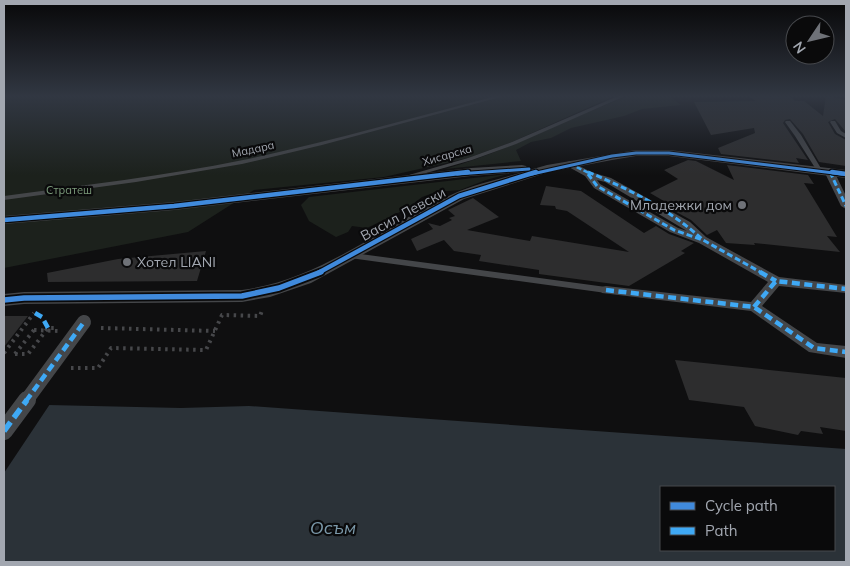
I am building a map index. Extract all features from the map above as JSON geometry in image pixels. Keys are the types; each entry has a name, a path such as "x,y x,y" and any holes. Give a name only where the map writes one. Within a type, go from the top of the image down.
{"street":[{"name":"Васил Левски","path":"4,300 24,298 242,296 267,293 291,286 352,256 459,196 547,169 612,156 661,152 846,174"},
{"path":"570,164 588,174 597,186 674,230 703,240 776,281 846,289"},
{"path":"4,220 174,206 471,172 547,169"},
{"path":"824,171 846,206"},
{"path":"754,307 776,281"},
{"path":"606,290 754,307 814,348 846,352"},
{"path":"4,431 84,322"}],"lane":[{"name":"Мадара","path":"4,198 136,180 242,162 402,122"},
{"name":"Хисарска","path":"386,183 470,159 514,143 561,122"},
{"path":"788,122 824,171"},
{"path":"833,122 839,132 846,136"},
{"path":"352,256 606,290"}],"path":[{"path":"50,368 98,368 110,348 206,350 222,315 260,316 265,304"},
{"path":"4,353 35,313 27,313"},
{"path":"34,330 15,354 28,354 48,328 54,328"},
{"path":"102,328 215,331"}],"green space":[{"name":"Стратеш","path":"4,122 555,122 512,142 468,158 384,177 254,190 188,232 4,268"},
{"path":"565,122 596,122 571,128 551,138 531,142 516,150 521,161 445,169 515,144"},
{"path":"508,174 460,190 436,192 422,197 406,209 367,228 352,226 348,232 336,237 309,221 301,205 309,197"}],"water":[{"name":"Осъм","path":"4,404 181,408 249,406 846,449 846,562 4,562"}],"pier":[{"path":"4,401 52,401 4,473"}],"building":[{"path":"705,122 783,122 808,160 796,158 799,163 721,154 718,148 755,133 754,128 711,135"},
{"path":"793,122 828,122 835,134 846,140 846,166 819,162 803,134"},
{"path":"838,122 846,122 846,132"},
{"name":"Младежки дом","path":"688,160 696,161 734,180 727,165 808,175 814,184 804,183 837,237 827,236 840,252 754,243 755,245 726,243 717,230 707,235 691,220 665,206 669,204 650,193 678,179 664,170"},
{"path":"546,186 581,191 644,233 656,226 669,234 694,243 681,251 685,253 629,286 539,274 539,270 479,261 481,255 454,251 444,240 417,251 411,239 433,229 428,223 440,226 452,220 449,218 455,216 448,210 473,198 499,217 467,230 530,241 532,236 629,252 567,211 556,209 555,206 540,205"},
{"path":"206,251 197,281 48,282 47,273 118,259"},
{"path":"4,316 28,316 4,347"},
{"path":"675,360 846,378 846,431 820,427 823,434 801,431 798,435 755,426 744,407 689,400"}],"marked path":[{"path":"570,164 646,199 682,222 702,239"},
{"path":"829,171 846,206"},
{"path":"588,174 597,186 674,230 703,240 776,281"},
{"path":"754,307 776,281 846,289"},
{"path":"606,290 754,307 814,348 846,352"},
{"path":"35,313 42,317 48,328"},
{"path":"4,431 84,322"}],"cycle path":[{"path":"4,300 24,298 242,296 270,291 315,275 459,196 547,169 612,156 636,153 669,153 846,174"},
{"path":"4,220 174,206 471,172 529,169"}],"place":[{"name":"Младежки дом","path":"742,205"},
{"name":"Хотел LIANI","path":"127,262"}]}
